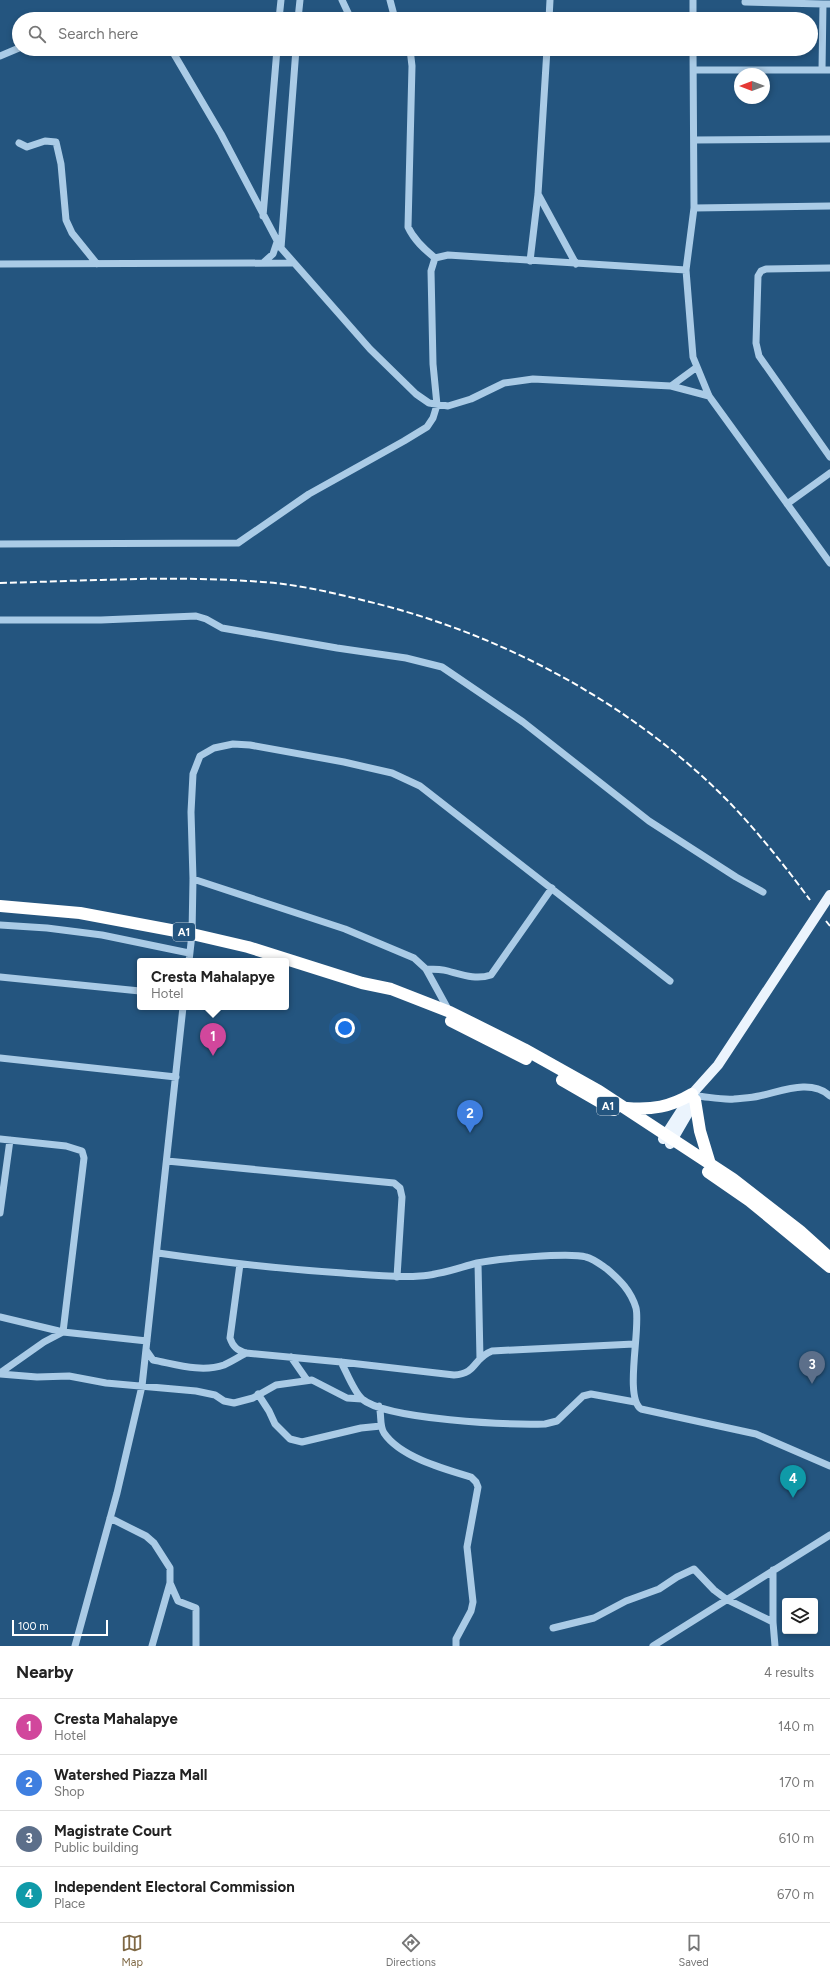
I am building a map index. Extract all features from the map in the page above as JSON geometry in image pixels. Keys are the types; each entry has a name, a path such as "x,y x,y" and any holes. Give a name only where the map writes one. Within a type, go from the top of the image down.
{"highway":[{"name":"A1","path":"0,906 80,913 192,934 248,947 283,958"},
{"name":"A1","path":"289,960 362,983 387,996 452,1017 524,1049 599,1091 668,1139 750,1201 830,1267"},
{"name":"A1","path":"452,1017 710,1164 800,1230 830,1258"},
{"path":"624,1107 647,1109 664,1107 695,1097 700,1131 710,1164"}],"main road":[{"path":"668,1139 705,1081 718,1065 830,895"}],"street":[{"path":"280,12 281,0"},
{"path":"299,12 300,0"},
{"path":"342,0 348,12"},
{"path":"390,0 393,12"},
{"path":"549,12 550,0"},
{"path":"693,0 693,12"},
{"path":"745,2 826,4 822,70"},
{"path":"0,56 12,51"},
{"path":"175,56 221,134 263,217 279,245 292,263 370,349 416,394 429,403 448,406 471,399 504,383 533,379 671,386 709,396"},
{"path":"263,217 276,56"},
{"path":"264,262 273,254 279,245 295,56"},
{"path":"411,56 412,66 408,227 423,247 435,258"},
{"path":"530,261 538,194 547,56"},
{"path":"693,56 694,208 686,270 693,357 709,396 830,563"},
{"path":"694,70 830,70"},
{"path":"694,140 830,139"},
{"path":"19,142 27,147 44,141 56,142 61,164 66,220 72,233 98,264"},
{"path":"538,194 576,264"},
{"path":"694,208 830,206"},
{"path":"435,258 448,255 686,270"},
{"path":"0,544 238,543 309,494 345,473 383,454 427,427 433,418 437,405 433,364 431,271 435,258"},
{"path":"0,264 292,263"},
{"path":"830,268 766,269 761,271 758,276 756,343 760,356 830,457"},
{"path":"671,386 697,367"},
{"path":"787,504 830,473"},
{"path":"0,620 101,620 196,616 206,619 222,628 337,648 406,658 442,667 523,722 649,821 736,878 763,892"},
{"path":"189,958 192,934 193,879 190,812 193,774 200,756 214,748 233,744 274,749 392,773 420,786 670,981"},
{"path":"193,879 345,929 414,958 426,969 452,1017"},
{"path":"426,969 446,971 470,977 483,978 491,975 552,888"},
{"path":"0,925 47,928 102,935 190,953"},
{"path":"0,977 137,991"},
{"path":"75,1646 110,1518 142,1386 158,1253 184,1010"},
{"path":"0,1058 176,1077"},
{"path":"695,1097 732,1099 759,1096 798,1088 816,1088 826,1092 830,1096"},
{"path":"0,1139 66,1146 82,1151 84,1158 63,1332"},
{"path":"0,1213 10,1140"},
{"path":"167,1161 394,1183 400,1188 402,1197 397,1277"},
{"path":"158,1253 240,1264 397,1277 444,1273 478,1263 564,1255 586,1257 594,1260 621,1281 631,1296 637,1318 634,1344 635,1402"},
{"path":"478,1263 480,1359"},
{"path":"240,1264 230,1338 233,1346 238,1351 246,1353 463,1375 471,1370 485,1354 492,1351 634,1344"},
{"path":"0,1317 63,1332 147,1341"},
{"path":"0,1373 44,1342 63,1332"},
{"path":"146,1350 153,1360 189,1368 213,1367 224,1364 246,1353"},
{"path":"291,1357 307,1380"},
{"path":"341,1362 362,1399"},
{"path":"0,1373 37,1377 69,1376 106,1383 196,1391 215,1395 224,1401 234,1403 253,1398 276,1385 316,1380 332,1391 347,1398 362,1399 396,1412 426,1417 534,1425 557,1421 583,1396 590,1394 635,1402 641,1409 756,1434 830,1466"},
{"path":"258,1394 275,1424 290,1439 302,1442 361,1428 381,1426"},
{"path":"379,1406 381,1413 381,1426 388,1437 395,1444 423,1462 471,1477 476,1482 478,1487 467,1556 473,1602 471,1611 456,1639 456,1646"},
{"path":"110,1518 140,1532 154,1543 170,1568 170,1583 152,1646"},
{"path":"653,1646 830,1535"},
{"path":"553,1628 594,1618 626,1601 659,1589 677,1577 694,1569 714,1590 726,1599 773,1622"},
{"path":"773,1570 773,1622 775,1646"},
{"path":"170,1583 178,1601 196,1608 196,1646"}],"railway":[{"path":"0,583 164,579 230,580 275,583 312,589 362,600 413,614 463,631 511,651 559,675 605,702 648,732 689,765 728,801 771,849 810,900"},
{"path":"826,921 830,926"}],"place":[{"name":"Cresta Mahalapye","path":"213,1056"},
{"name":"Watershed Piazza Mall","path":"470,1133"},
{"name":"Magistrate Court","path":"812,1384"},
{"name":"Independent Electoral Commission","path":"793,1498"}]}
